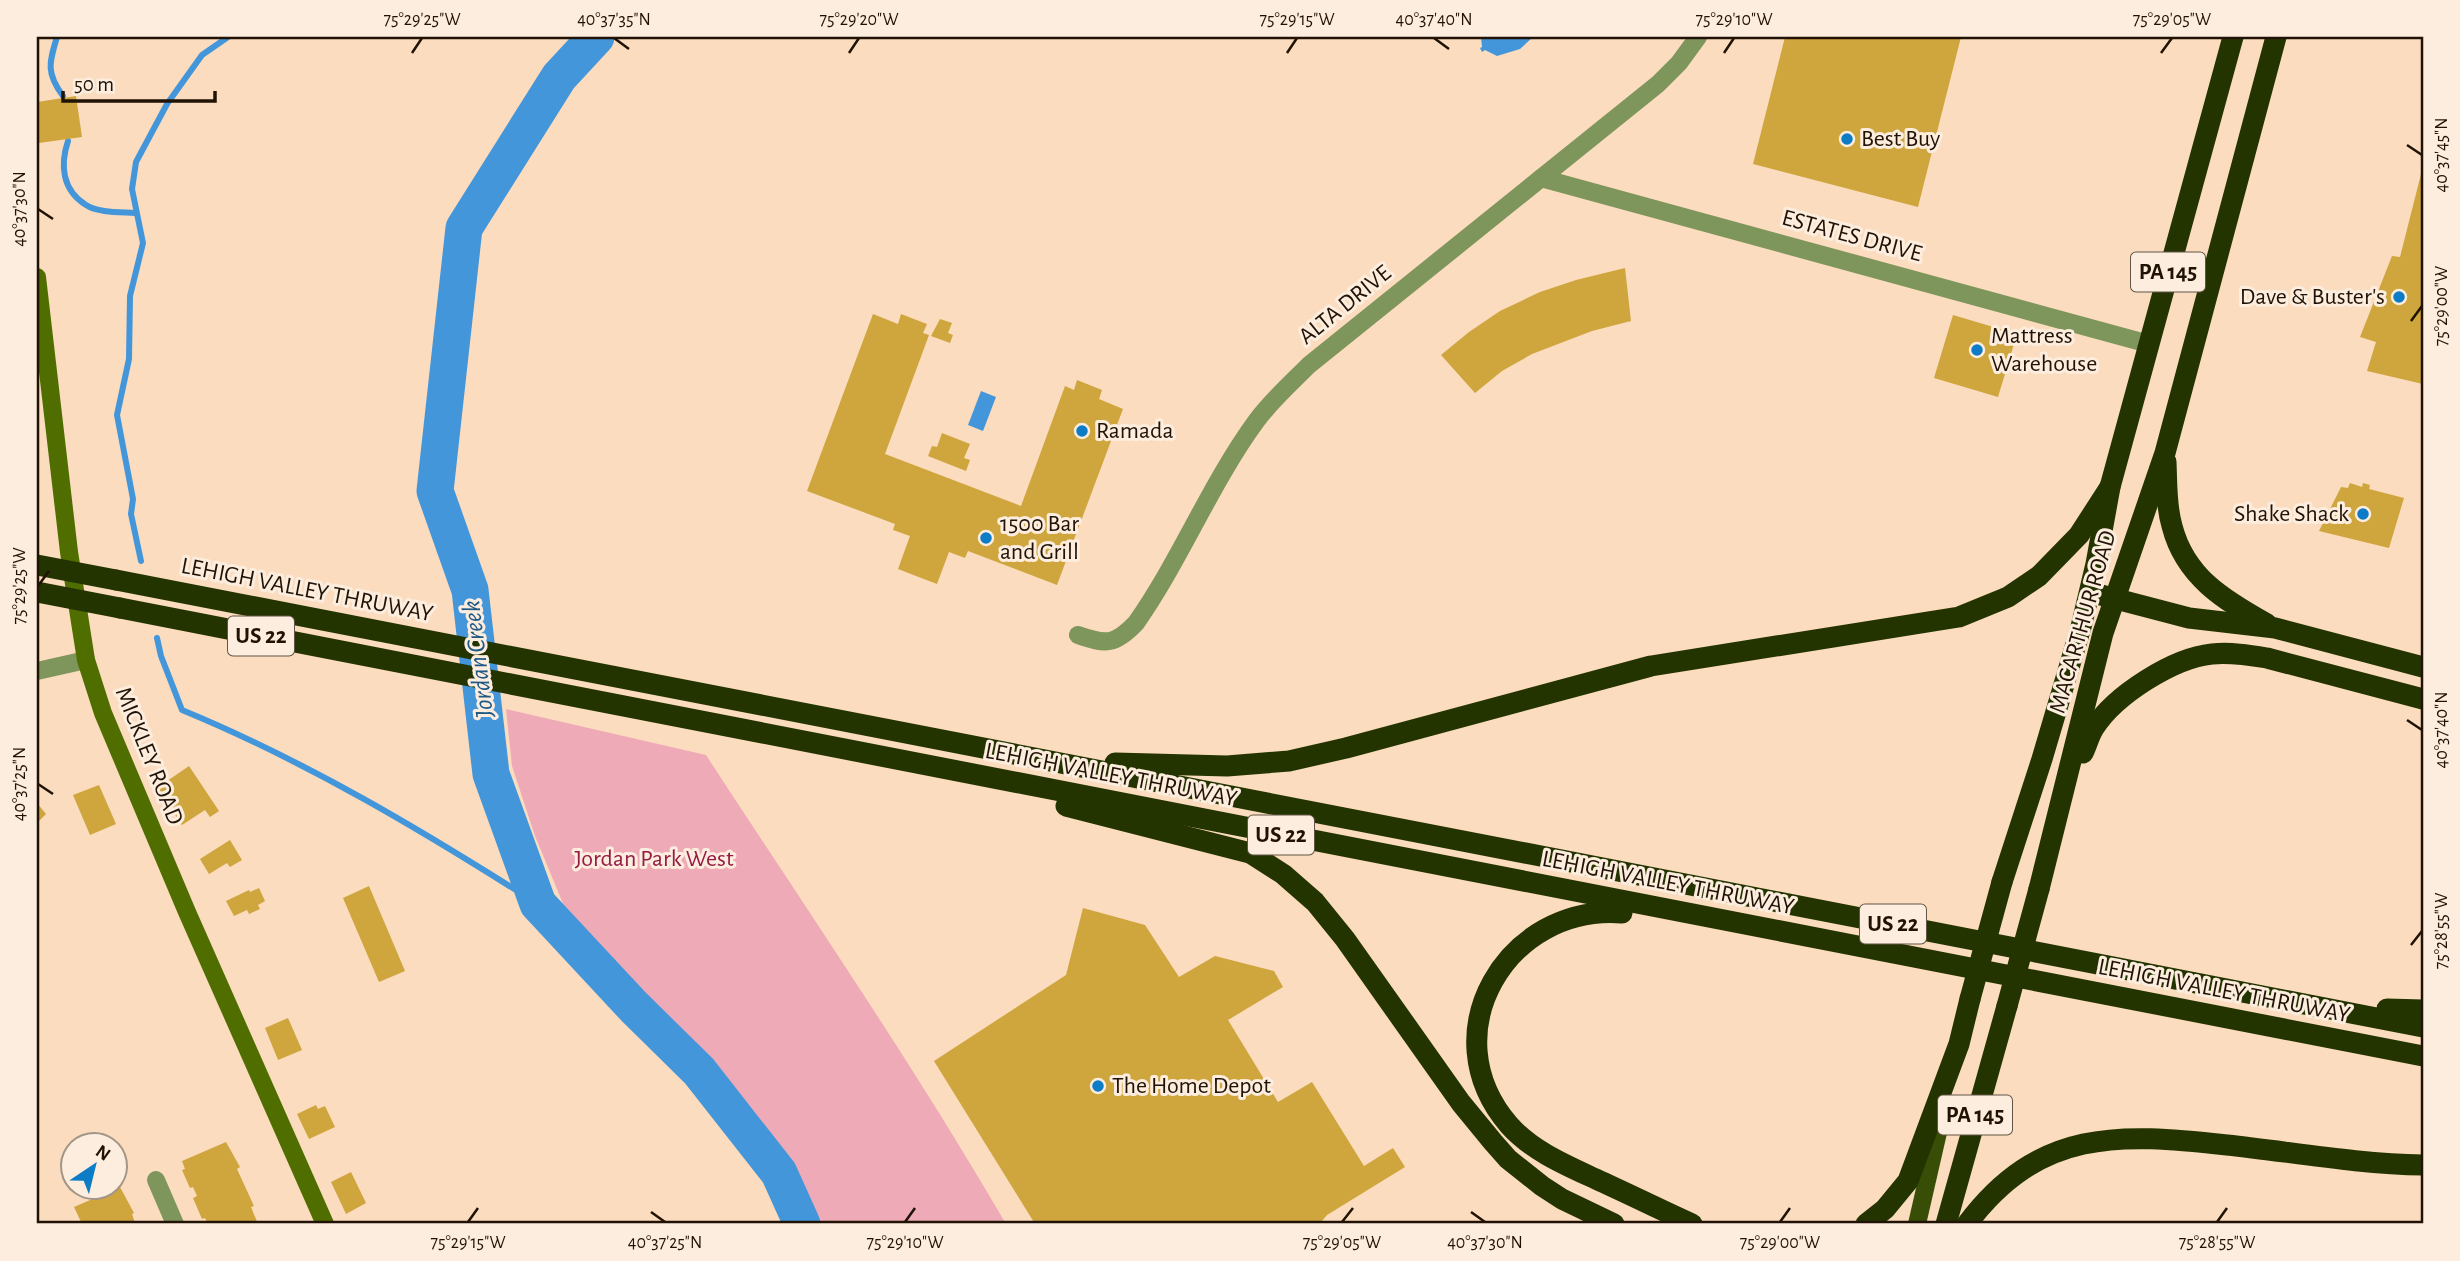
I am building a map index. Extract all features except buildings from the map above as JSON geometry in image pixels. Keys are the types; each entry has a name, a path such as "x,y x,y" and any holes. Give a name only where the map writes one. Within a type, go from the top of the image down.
{"highway":[{"name":"MACARTHUR ROAD","path":"1959,1044 2002,882 2042,759 2089,592 2110,487 2233,37"},
{"name":"MACARTHUR ROAD","path":"1946,1224 2039,889 2114,598 2165,453 2276,37"},
{"path":"2165,453 2172,526 2186,559 2209,588 2235,607 2274,628"},
{"path":"1054,761 1227,766 1289,761 1651,666 1959,617 1992,606 2039,576 2078,535 2110,487"},
{"name":"LEHIGH VALLEY THRUWAY","path":"37,565 2423,1027"},
{"name":"LEHIGH VALLEY THRUWAY","path":"37,592 2423,1056"},
{"path":"2089,592 2189,618 2274,628 2423,667"},
{"path":"2055,820 2094,728 2140,685 2184,661 2212,654 2247,655 2423,699"},
{"path":"847,750 1250,853 1267,863 1300,888 1330,919 1461,1103 1508,1159 1562,1199 1614,1224"},
{"path":"1692,1224 1560,1162 1522,1137 1502,1117 1487,1091 1479,1066 1476,1038 1481,1012 1500,971 1518,948 1555,923 1599,911 1715,920"},
{"path":"2331,1009 2423,1010"},
{"path":"1866,1224 1885,1209 1908,1181 1959,1044"},
{"path":"1967,1224 1999,1189 2036,1162 2069,1147 2102,1139 2172,1139 2379,1162 2423,1164"}],"main road":[{"name":"MACARTHUR ROAD","path":"1917,1224 1959,1044"}],"street":[{"name":"ALTA DRIVE","path":"1078,635 1105,642 1124,636 1148,606 1239,448 1280,393 1309,365 1658,84 1679,63 1698,37"},
{"name":"ESTATES DRIVE","path":"1541,177 2149,344"},
{"name":"MICKLEY ROAD","path":"37,277 69,552 86,660 103,713 187,912 325,1224"},
{"path":"37,671 86,660"},
{"path":"156,1180 175,1224"}],"green space":[{"name":"Jordan Park West","path":"506,709 706,755 897,1046 1006,1224 815,1224 789,1173 726,1088 610,964 564,906 535,836 512,766"}],"water":[{"path":"1481,37 1533,37 1520,49 1497,56 1485,50 1482,52"},
{"path":"981,391 996,397 983,431 968,425"}],"waterway":[{"path":"57,37 51,68 54,81 63,96"},
{"path":"141,561 131,514 133,499 117,415 129,359 130,296 143,243 132,189 136,162 167,104 202,55 228,37"},
{"name":"Jordan Creek","path":"596,37 559,77 464,228 435,491 470,590 491,774 538,904 634,1007 699,1071 779,1173 802,1224"},
{"path":"68,141 64,159 65,176 78,199 97,209 135,213"},
{"path":"157,638 161,656 182,710 320,775 452,850 538,904"}],"place":[{"name":"Best Buy","path":"1847,139"},
{"name":"Dave & Buster's","path":"2399,297"},
{"name":"Mattress Warehouse","path":"1977,350"},
{"name":"Ramada","path":"1082,431"},
{"name":"Shake Shack","path":"2363,514"},
{"name":"1500 Bar and Grill","path":"986,538"},
{"name":"The Home Depot","path":"1098,1086"}]}
